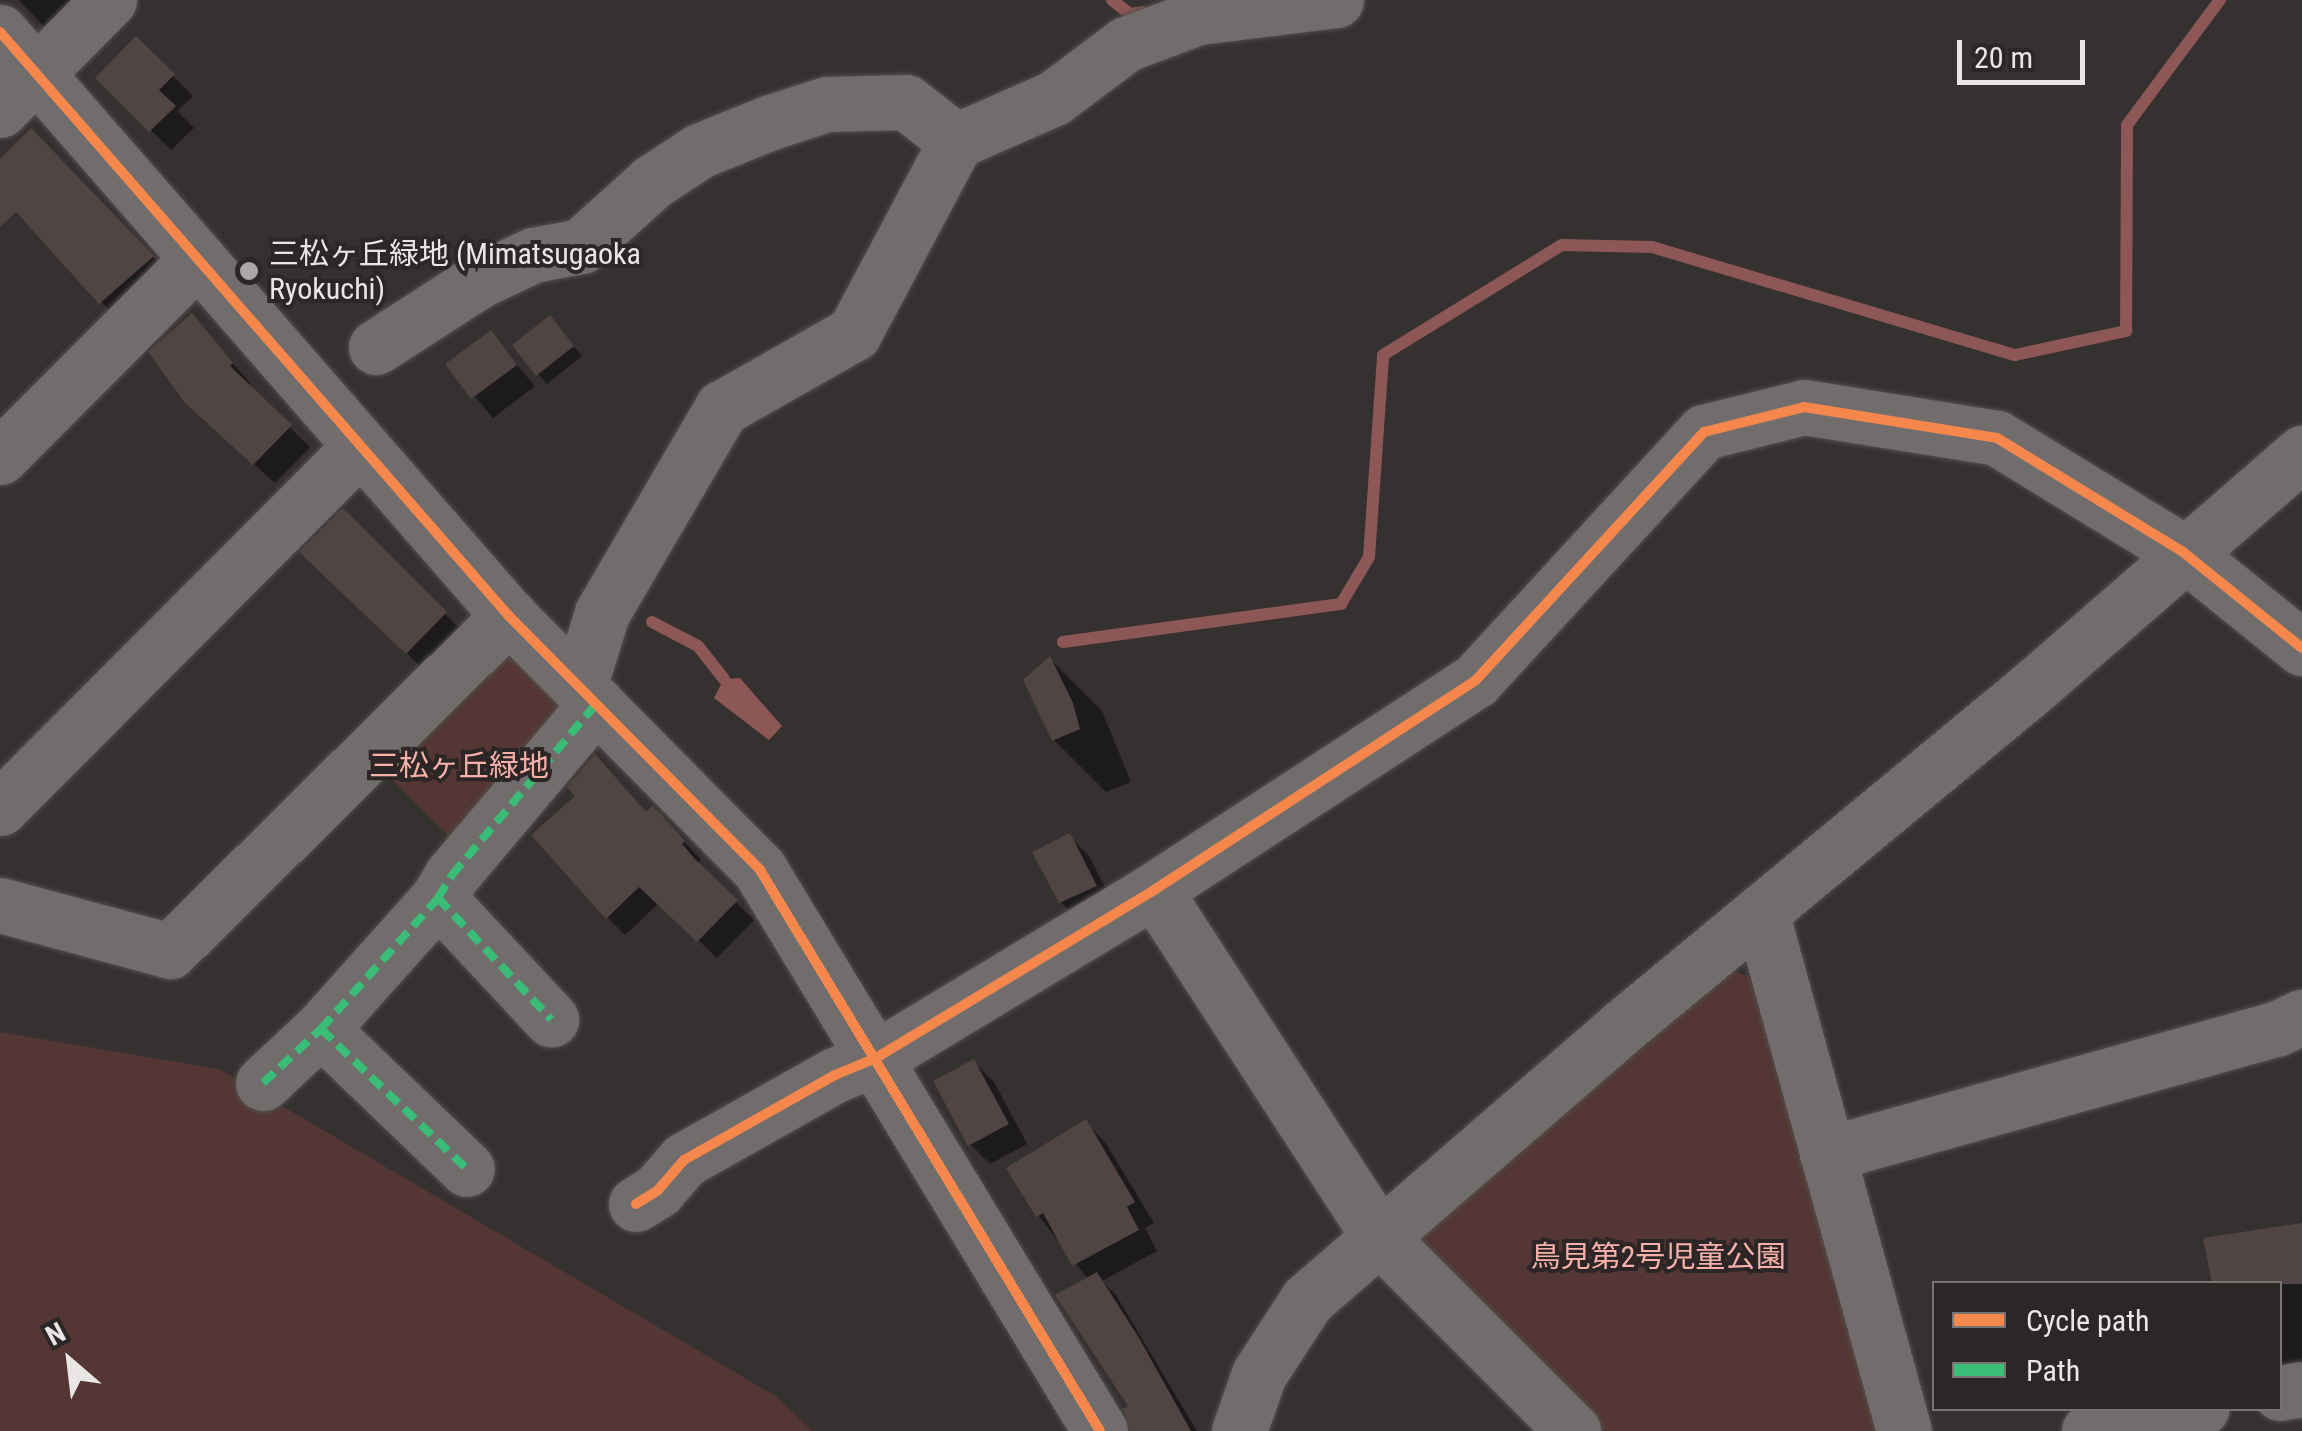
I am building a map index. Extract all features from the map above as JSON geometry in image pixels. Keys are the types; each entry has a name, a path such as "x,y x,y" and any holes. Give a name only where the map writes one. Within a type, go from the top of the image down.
{"street":[{"path":"18,92 109,0"},
{"path":"263,1083 321,1029 438,898 587,695 602,613 722,408 854,333 956,141 1054,98 1126,44 1198,17 1336,0"},
{"path":"0,32 18,92 197,259 509,616 760,870 1100,1431"},
{"path":"376,347 480,280 533,255 581,246 652,182 699,151 768,123 827,104 906,102 956,141"},
{"path":"0,456 197,259"},
{"path":"636,1204 658,1190 684,1160 835,1074 876,1058 1154,890 1476,680 1704,432 1804,407 1998,438 2183,552 2302,648"},
{"path":"0,808 362,446"},
{"path":"1239,1431 1259,1374 1307,1300 1761,912 2033,687 2183,552 2302,453"},
{"path":"0,905 170,951 509,616"},
{"path":"1154,890 1380,1238 1572,1431"},
{"path":"438,898 551,1020"},
{"path":"1761,912 1904,1431"},
{"path":"1827,1154 2276,1029 2302,1016"},
{"path":"321,1029 466,1169"},
{"path":"2088,1431 2187,1411"}],"green space":[{"name":"三松ヶ丘緑地","path":"509,658 523,665 571,716 461,848 379,767 494,659"},
{"name":"鳥見第2号児童公園","path":"1733,971 1750,977 1884,1431 1605,1431 1571,1406 1422,1253 1422,1235"},
{"path":"0,1032 219,1069 777,1397 812,1431 0,1431"}],"shaded area":[{"path":"740,678 782,726 769,740 714,698 724,679"}],"building":[{"path":"136,36 175,74 159,90 176,106 149,132 95,78"},
{"path":"31,128 154,256 99,304 16,212 0,227 0,159"},
{"path":"192,313 233,363 230,366 292,425 253,465 185,403 148,352"},
{"path":"550,315 574,346 536,376 512,345"},
{"path":"491,330 517,365 471,399 445,364"},
{"path":"343,508 447,612 406,654 299,552"},
{"path":"1050,656 1073,703 1080,729 1052,741 1023,680"},
{"path":"595,754 646,812 652,806 660,813 695,859 738,900 697,942 639,887 606,919 531,835 575,796 567,787"},
{"path":"1070,833 1097,886 1059,903 1032,852"},
{"path":"974,1059 1009,1124 968,1146 933,1081"},
{"path":"1086,1119 1135,1202 1127,1207 1139,1230 1072,1266 1043,1213 1036,1217 1006,1168"},
{"path":"2302,1223 2302,1284 2211,1281 2203,1238"},
{"path":"1097,1272 1191,1431 1131,1431 1123,1409 1128,1406 1055,1295"}],"waterway":[{"path":"1112,0 1130,14 1142,12"},
{"path":"1063,642 1341,604 1369,557 1383,355 1562,245 1652,247 2015,355 2126,331 2127,125 2220,0"},
{"path":"652,622 698,646 724,679"}],"marked path":[{"path":"263,1083 321,1029 438,898 452,875 596,704"},
{"path":"438,898 551,1019"},
{"path":"321,1029 467,1169"}],"cycle path":[{"path":"0,32 509,616 760,870 1100,1431"},
{"path":"636,1204 658,1190 684,1160 835,1075 876,1058 1154,890 1476,680 1704,432 1804,407 1997,438 2183,552 2302,648"}],"place":[{"name":"三松ヶ丘緑地 (Mimatsugaoka Ryokuchi)","path":"249,271"}]}
